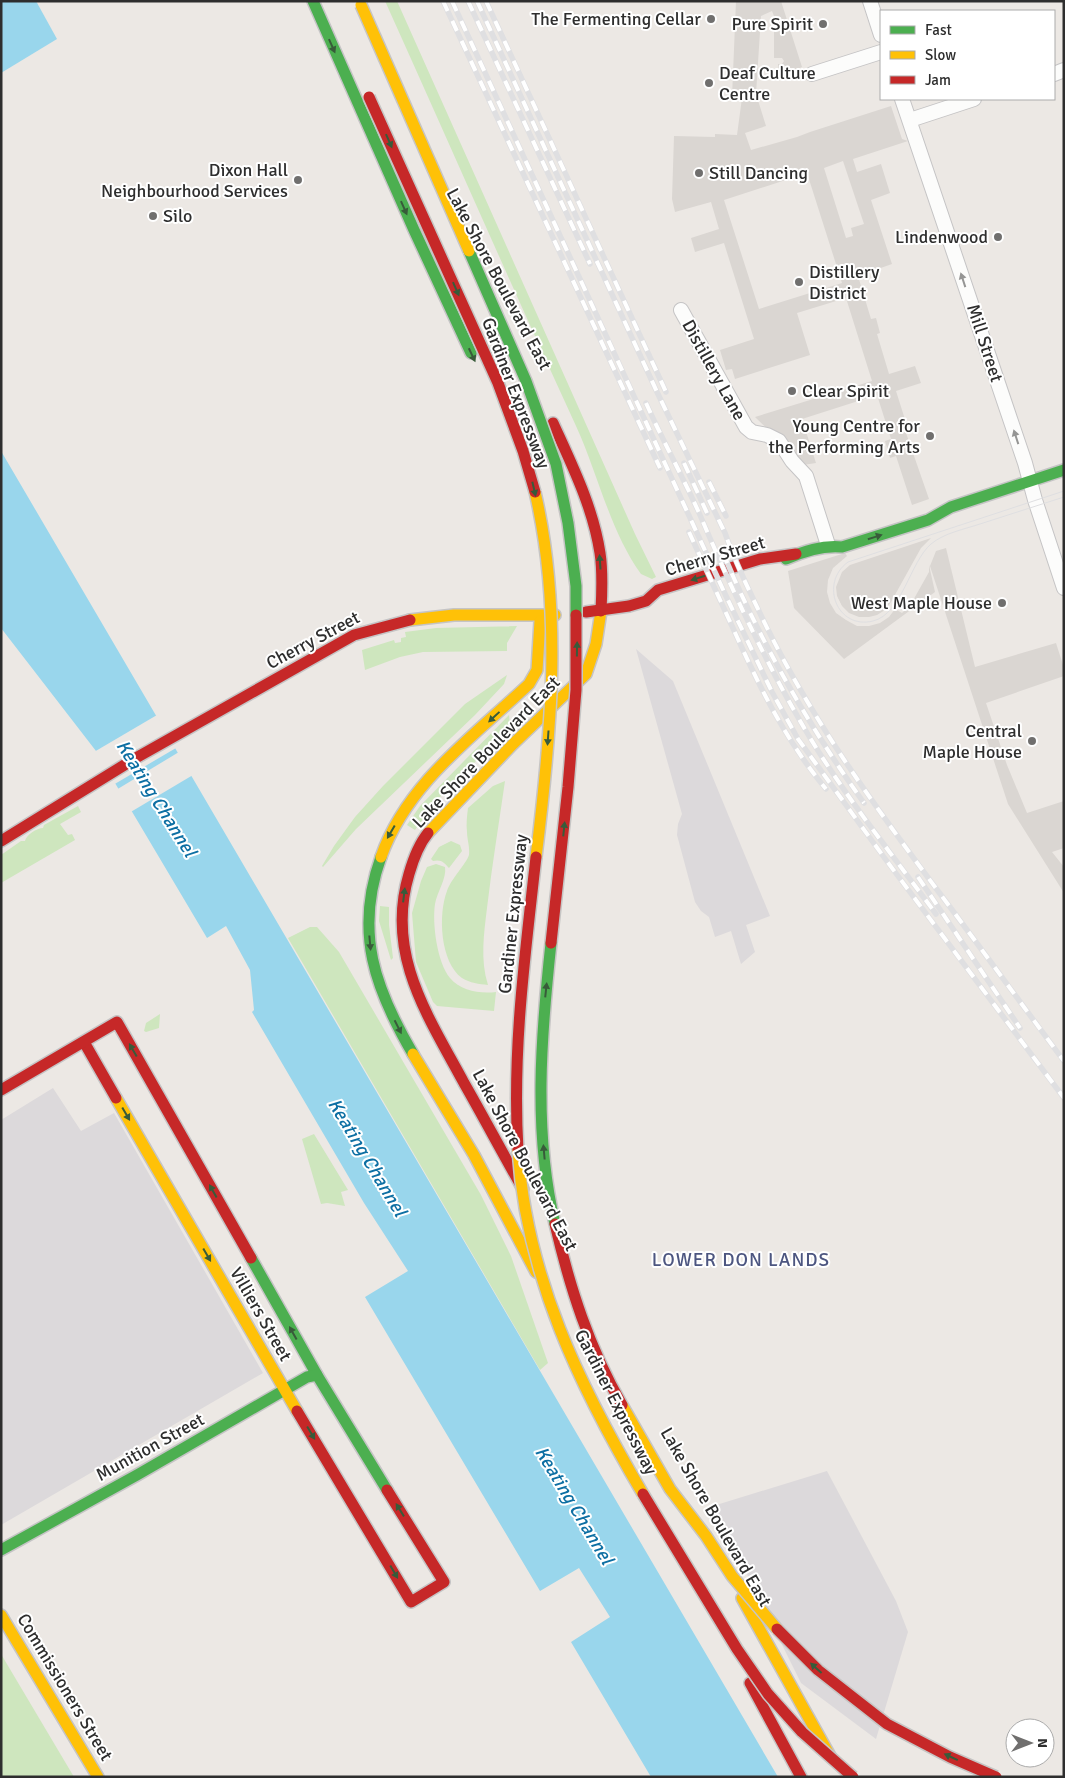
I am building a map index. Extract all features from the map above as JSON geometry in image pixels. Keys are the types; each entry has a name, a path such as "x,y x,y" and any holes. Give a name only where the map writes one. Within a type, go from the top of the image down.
{"main road":[{"path":"313,1 414,230 474,360"},
{"name":"Lake Shore Boulevard East","path":"348,1 446,222 512,333 559,435 587,504 598,540 601,576 601,611 596,644 586,674 510,747 426,835 416,851 405,886 402,923 403,944 407,964 423,1008 543,1228 644,1426 815,1727 840,1777"},
{"name":"Gardiner Expressway","path":"360,2 526,381 556,464 563,495 576,586 578,653 569,778 543,1016 540,1084 544,1154 552,1213 566,1274 579,1313 596,1354 620,1402 670,1490 706,1536 732,1576 774,1626 818,1670 887,1724 950,1757 996,1777"},
{"name":"Gardiner Expressway","path":"365,88 491,367 516,430 536,499 547,566 551,607 550,702 547,756 520,1015 516,1071 518,1157 526,1215 538,1266 560,1332 583,1385 628,1468 692,1577 754,1676 786,1716 809,1739 853,1777"},
{"name":"Cherry Street","path":"720,583 833,541 842,547 920,523 951,507 1064,470"},
{"name":"Cherry Street","path":"924,508 951,507"},
{"name":"Lake Shore Boulevard East","path":"530,529 539,587 540,616 537,670 529,684 429,778 408,804 387,840 374,878 370,897 370,934 377,983 404,1040 467,1145 540,1279 566,1351 801,1777"},
{"name":"Cherry Street","path":"646,601 658,590 760,558 796,554"},
{"name":"Cherry Street","path":"1,841 82,790 354,635 405,620 441,616 540,616 601,611 646,601 662,602"},
{"name":"Villiers Street","path":"117,1022 317,1375 444,1582 411,1602 285,1391 84,1042 117,1022"},
{"path":"434,1029 437,1056"},
{"path":"1,1090 84,1042"},
{"path":"439,1075 442,1102"},
{"name":"Munition Street","path":"1,1550 308,1377 317,1375"},
{"name":"Commissioners Street","path":"1,1615 98,1777"}],"street":[{"path":"870,1 880,32"},
{"path":"812,74 880,52"},
{"name":"Mill Street","path":"902,100 1064,588"},
{"path":"910,120 971,100"},
{"name":"Distillery Lane","path":"681,310 746,427 752,432 767,435 779,442 792,461 806,476 833,541"}],"shaded area":[{"path":"736,1 781,1 802,67 793,71 792,77 778,74 778,64 782,64 784,61 782,58 774,58 774,16 772,11 761,16 756,94 766,126 745,133 751,150 891,106 902,139 908,141 853,159 857,172 881,164 890,193 871,200 892,264 858,276 871,319 876,318 880,333 877,334 889,374 915,366 921,383 896,391 908,429 905,430 929,499 912,505 896,456 890,458 885,441 891,439 877,395 802,419 816,463 803,465 755,417 872,381 846,298 797,313 810,355 735,379 732,369 726,370 720,350 754,339 724,243 695,252 691,238 719,229 711,202 675,212 672,199 674,136 715,137 715,134 737,135 742,98 732,97","holes":["843,161 864,224 851,228 853,236 846,238 824,168","807,173 842,283 759,309 724,200"]},
{"path":"931,538 921,548 885,610 877,615 859,617 849,613 842,606 837,596 836,587 842,572 850,565"},
{"path":"946,548 975,667 1056,643 1064,668 1064,676 986,703 1007,765 1027,813 1064,801 1064,848 1052,852 1064,867 1064,893 1008,804 930,566 936,551"},
{"path":"845,553 847,556 833,568 828,580 827,592 830,603 836,613 857,626 869,626 880,623 889,617 895,609 902,613 911,604 929,572 929,565 935,592 844,659 794,608 788,571"},
{"path":"636,649 673,681 770,916 746,925 755,952 741,964 731,931 715,937 709,917 701,911 695,902 677,835 678,824 682,814"},
{"path":"53,1088 81,1131 114,1113 263,1373 1,1525 1,1120"},
{"path":"827,1471 896,1601 908,1632 876,1739 801,1683 713,1506"}],"green space":[{"path":"385,1 397,1 635,534 656,577 652,579 641,574 621,539 584,444"},
{"path":"517,626 507,643 507,651 423,652 400,657 365,670 362,650 394,640 395,643 401,642 401,638 406,637 405,632 436,628"},
{"path":"507,675 504,684 475,715 356,829 323,867 334,846 355,817 383,786 465,704"},
{"path":"509,715 510,727 436,801 415,830 407,825 420,806"},
{"path":"505,781 484,937 483,956 488,985 478,984 462,978 449,961 443,937 442,912 449,886 469,855 467,835 468,808 493,786"},
{"path":"78,806 81,812 60,824 68,835 72,834 75,840 1,883 1,855 21,841 25,841 32,832 43,828 44,825"},
{"path":"451,841 460,845 462,851 449,868 443,862 431,859 439,847"},
{"path":"436,864 445,867 445,876 436,899 434,912 435,932 442,963 450,978 465,989 477,992 496,992 494,1011 437,1006 433,1002 416,962 412,913 427,867"},
{"path":"380,906 389,907 393,958 391,960 379,921"},
{"path":"310,927 317,927 339,952 481,1195 511,1256 548,1363 540,1370 288,938"},
{"path":"160,1014 159,1028 144,1031 146,1023"},
{"path":"314,1134 348,1190 341,1192 345,1206 321,1204 302,1139"},
{"path":"1,1654 74,1777 1,1777"}],"water":[{"path":"1,1 36,1 57,39 1,73"},
{"name":"Keating Channel","path":"1,451 778,1777 651,1777 571,1642 610,1617 579,1568 540,1591 365,1297 408,1271 364,1203 252,1012 254,1010 250,970 226,926 207,938 96,751 1,628"}],"pier":[{"path":"157,715 176,748 113,785 94,752"},
{"path":"179,752 193,775 129,813 116,790"}],"tram line":[{"path":"1064,491 848,562 839,571 835,581 836,603 850,619 860,622 873,621 891,609 924,552 936,540 955,532 1064,497"}],"railway":[{"path":"443,1 660,468"},
{"path":"452,1 726,596 772,692 798,739 1064,1098"},
{"path":"468,1 590,264"},
{"path":"477,1 657,392 725,533 749,590 797,684 818,720 888,823 1064,1061"},
{"path":"486,1 666,392"},
{"path":"646,403 746,618 799,719 830,770 936,914"},
{"path":"684,463 707,513"},
{"path":"709,482 726,516"},
{"path":"689,532 746,657 776,716 799,753 826,789"},
{"path":"723,553 737,586 786,682 864,803"},
{"path":"918,877 1020,1028"}],"traffic: fast":[{"path":"313,1 414,230 471,353"},
{"path":"469,251 526,381 556,464 568,523 576,586 576,615"},
{"path":"786,559 813,549 842,547 928,520 951,507 1064,470"},
{"path":"381,857 373,884 369,910 369,935 379,983 388,1006 413,1054"},
{"path":"551,943 544,1013 541,1119 548,1189 555,1224"},
{"path":"251,1258 317,1375 387,1490"},
{"path":"1,1550 137,1475 307,1377 317,1375"}],"traffic: slow":[{"path":"361,5 469,251"},
{"path":"535,492 544,537 552,628 550,720 536,857"},
{"path":"428,833 513,744 586,674 596,644 601,611"},
{"path":"410,620 454,615 555,615"},
{"path":"381,857 393,830 407,806 425,783 465,742 529,684 537,670 540,621"},
{"path":"413,1054 474,1155 536,1272"},
{"path":"116,1098 297,1411"},
{"path":"518,1150 523,1197 532,1242 544,1286 578,1371 598,1413 643,1494"},
{"path":"622,1405 670,1489 706,1536 732,1576 777,1629"},
{"path":"742,1598 830,1756"},
{"path":"1,1615 98,1777"}],"traffic: jam":[{"path":"369,97 498,383 523,451 535,492"},
{"path":"553,423 581,487 597,536 602,567 601,611"},
{"path":"586,612 629,606 646,601 658,590 760,559 796,554"},
{"path":"551,943 568,787 576,690 576,615"},
{"path":"134,759 354,635 410,620"},
{"path":"1,841 126,764"},
{"path":"428,833 412,863 403,903 402,931 406,958 424,1009 523,1189"},
{"path":"518,1150 518,1040 536,857"},
{"path":"1,1090 117,1022 251,1258"},
{"path":"84,1042 116,1098"},
{"path":"555,1224 567,1271 590,1340 622,1405"},
{"path":"297,1411 411,1602 444,1582 387,1490"},
{"path":"643,1494 737,1649 768,1694 802,1732 853,1777"},
{"path":"777,1629 818,1670 887,1724 950,1757 996,1777"},
{"path":"750,1683 801,1777"}],"place":[{"name":"The Fermenting Cellar","path":"711,19"},
{"name":"Pure Spirit","path":"823,24"},
{"name":"Deaf Culture Centre","path":"709,83"},
{"name":"Still Dancing","path":"699,173"},
{"name":"Dixon Hall Neighbourhood Services","path":"298,180"},
{"name":"Silo","path":"153,216"},
{"name":"Lindenwood","path":"998,237"},
{"name":"Distillery District","path":"799,282"},
{"name":"Clear Spirit","path":"792,391"},
{"name":"Young Centre for the Performing Arts","path":"930,436"},
{"name":"West Maple House","path":"1002,603"},
{"name":"Central Maple House","path":"1032,741"}],"district":[{"name":"LOWER DON LANDS","path":"741,1259"}]}
